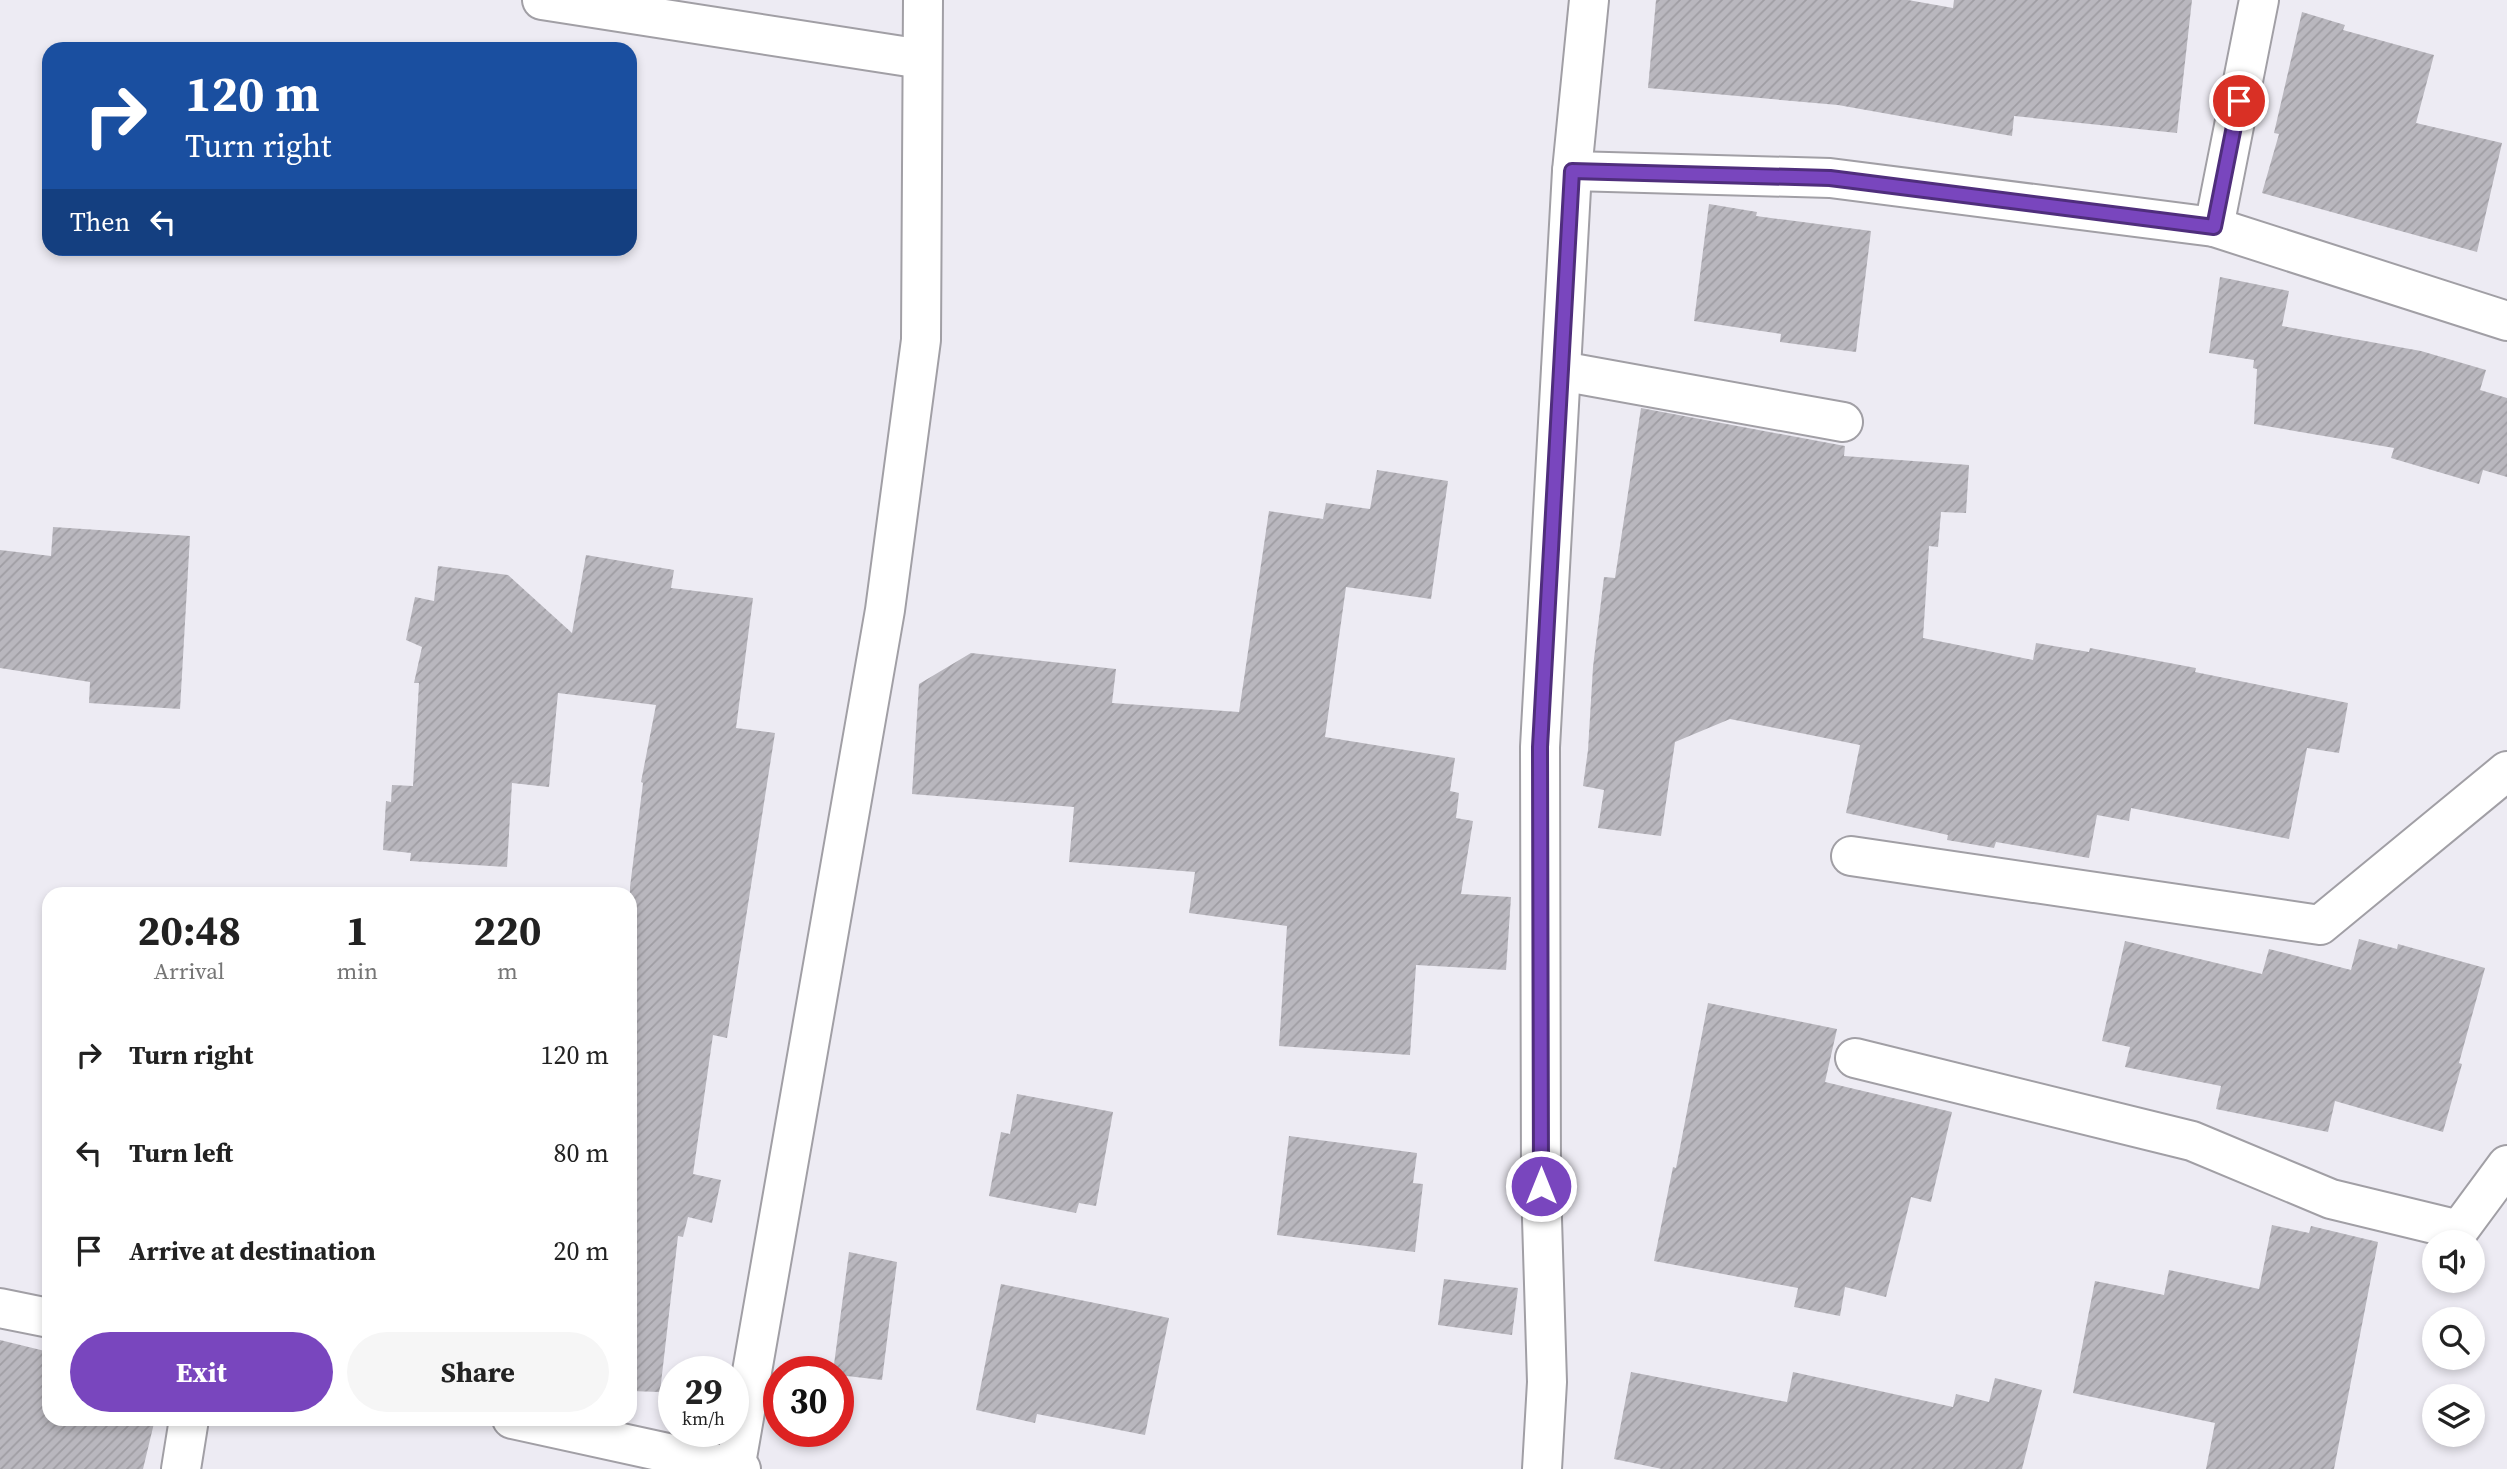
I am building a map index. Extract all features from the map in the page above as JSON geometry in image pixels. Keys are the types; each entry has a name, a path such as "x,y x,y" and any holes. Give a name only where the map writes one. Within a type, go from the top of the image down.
{"street":[{"path":"542,0 922,59"},
{"path":"544,1426 737,1469 889,583 921,340 923,0"},
{"path":"1542,1469 1547,1382 1541,1186 1540,747 1572,171 1589,0"},
{"path":"2214,227 2259,0"},
{"path":"1572,171 1830,178 2214,227 2507,321"},
{"path":"1561,371 1843,422"},
{"path":"1851,856 2320,925 2507,771"},
{"path":"1855,1058 2192,1141 2331,1199 2459,1230 2507,1165"},
{"path":"0,1308 42,1317"},
{"path":"181,1469 188,1426"}],"building":[{"path":"1656,0 1908,0 1953,8 1954,0 2192,0 2177,133 2014,116 2012,136 1838,105 1648,88"},
{"path":"2302,12 2345,25 2343,30 2434,55 2416,123 2502,143 2477,252 2262,193 2279,134 2274,133"},
{"path":"1709,204 1757,212 1756,216 1871,231 1856,352 1780,342 1781,334 1694,321"},
{"path":"2220,277 2289,291 2282,326 2421,351 2486,370 2480,390 2507,398 2507,477 2483,470 2479,484 2391,458 2394,448 2254,424 2257,369 2253,368 2254,360 2209,353"},
{"path":"1641,408 1845,446 1844,456 1969,465 1966,513 1941,512 1938,547 1929,546 1923,638 2033,660 2036,643 2089,652 2090,648 2196,668 2195,672 2348,703 2339,753 2307,748 2289,839 2131,808 2129,821 2097,815 2089,858 1996,842 1994,848 1947,840 1948,835 1846,813 1860,745 1730,719 1675,742 1661,836 1598,828 1604,790 1583,786 1593,667 1604,577 1615,578"},
{"path":"1377,470 1448,481 1431,599 1346,587 1325,737 1455,758 1450,791 1459,793 1456,818 1473,821 1461,894 1511,897 1506,970 1416,965 1410,1055 1279,1046 1287,926 1189,913 1195,872 1069,862 1074,807 912,794 919,684 971,653 1116,669 1112,703 1239,712 1269,511 1323,519 1326,503 1370,509"},
{"path":"53,527 190,536 180,709 89,703 90,682 0,668 0,550 51,556"},
{"path":"586,555 674,570 671,588 753,598 736,728 775,733 727,1038 713,1035 693,1174 721,1180 712,1223 688,1217 683,1237 678,1236 664,1356 658,1356 658,1392 637,1391 637,887 630,887 641,782 656,705 558,693 549,787 512,783 507,867 410,861 411,853 383,850 386,801 391,802 392,785 413,786 419,683 414,683 422,647 406,640 415,597 434,601 438,566 508,575 572,633"},
{"path":"2359,939 2397,949 2398,944 2485,968 2443,1132 2335,1101 2328,1132 2216,1109 2221,1086 2125,1067 2130,1047 2102,1041 2125,941 2262,974 2269,949 2351,970"},
{"path":"1708,1003 1837,1029 1825,1082 1952,1112 1931,1202 1911,1197 1886,1297 1845,1287 1840,1316 1794,1307 1798,1288 1654,1261 1673,1167 1676,1168"},
{"path":"1017,1094 1113,1112 1096,1206 1079,1203 1076,1213 989,1196 1001,1132 1010,1134"},
{"path":"1289,1136 1417,1153 1413,1183 1423,1184 1415,1252 1277,1235"},
{"path":"2272,1225 2309,1233 2311,1226 2378,1242 2334,1469 2206,1469 2215,1423 2073,1393 2095,1281 2164,1295 2169,1270 2259,1289"},
{"path":"849,1252 897,1262 882,1380 854,1377 854,1356 835,1356"},
{"path":"1444,1279 1518,1288 1512,1335 1438,1325"},
{"path":"1001,1284 1169,1318 1145,1435 1037,1414 1035,1423 976,1410"},
{"path":"0,1340 42,1350 42,1426 153,1426 143,1469 0,1469"},
{"path":"1631,1372 1787,1402 1793,1372 1953,1407 1956,1394 1989,1402 1995,1378 2042,1390 2022,1469 1662,1469 1614,1459"}],"route":[{"path":"1541,1186 1540,747 1572,171 1830,178 2214,227 2239,101"}]}
